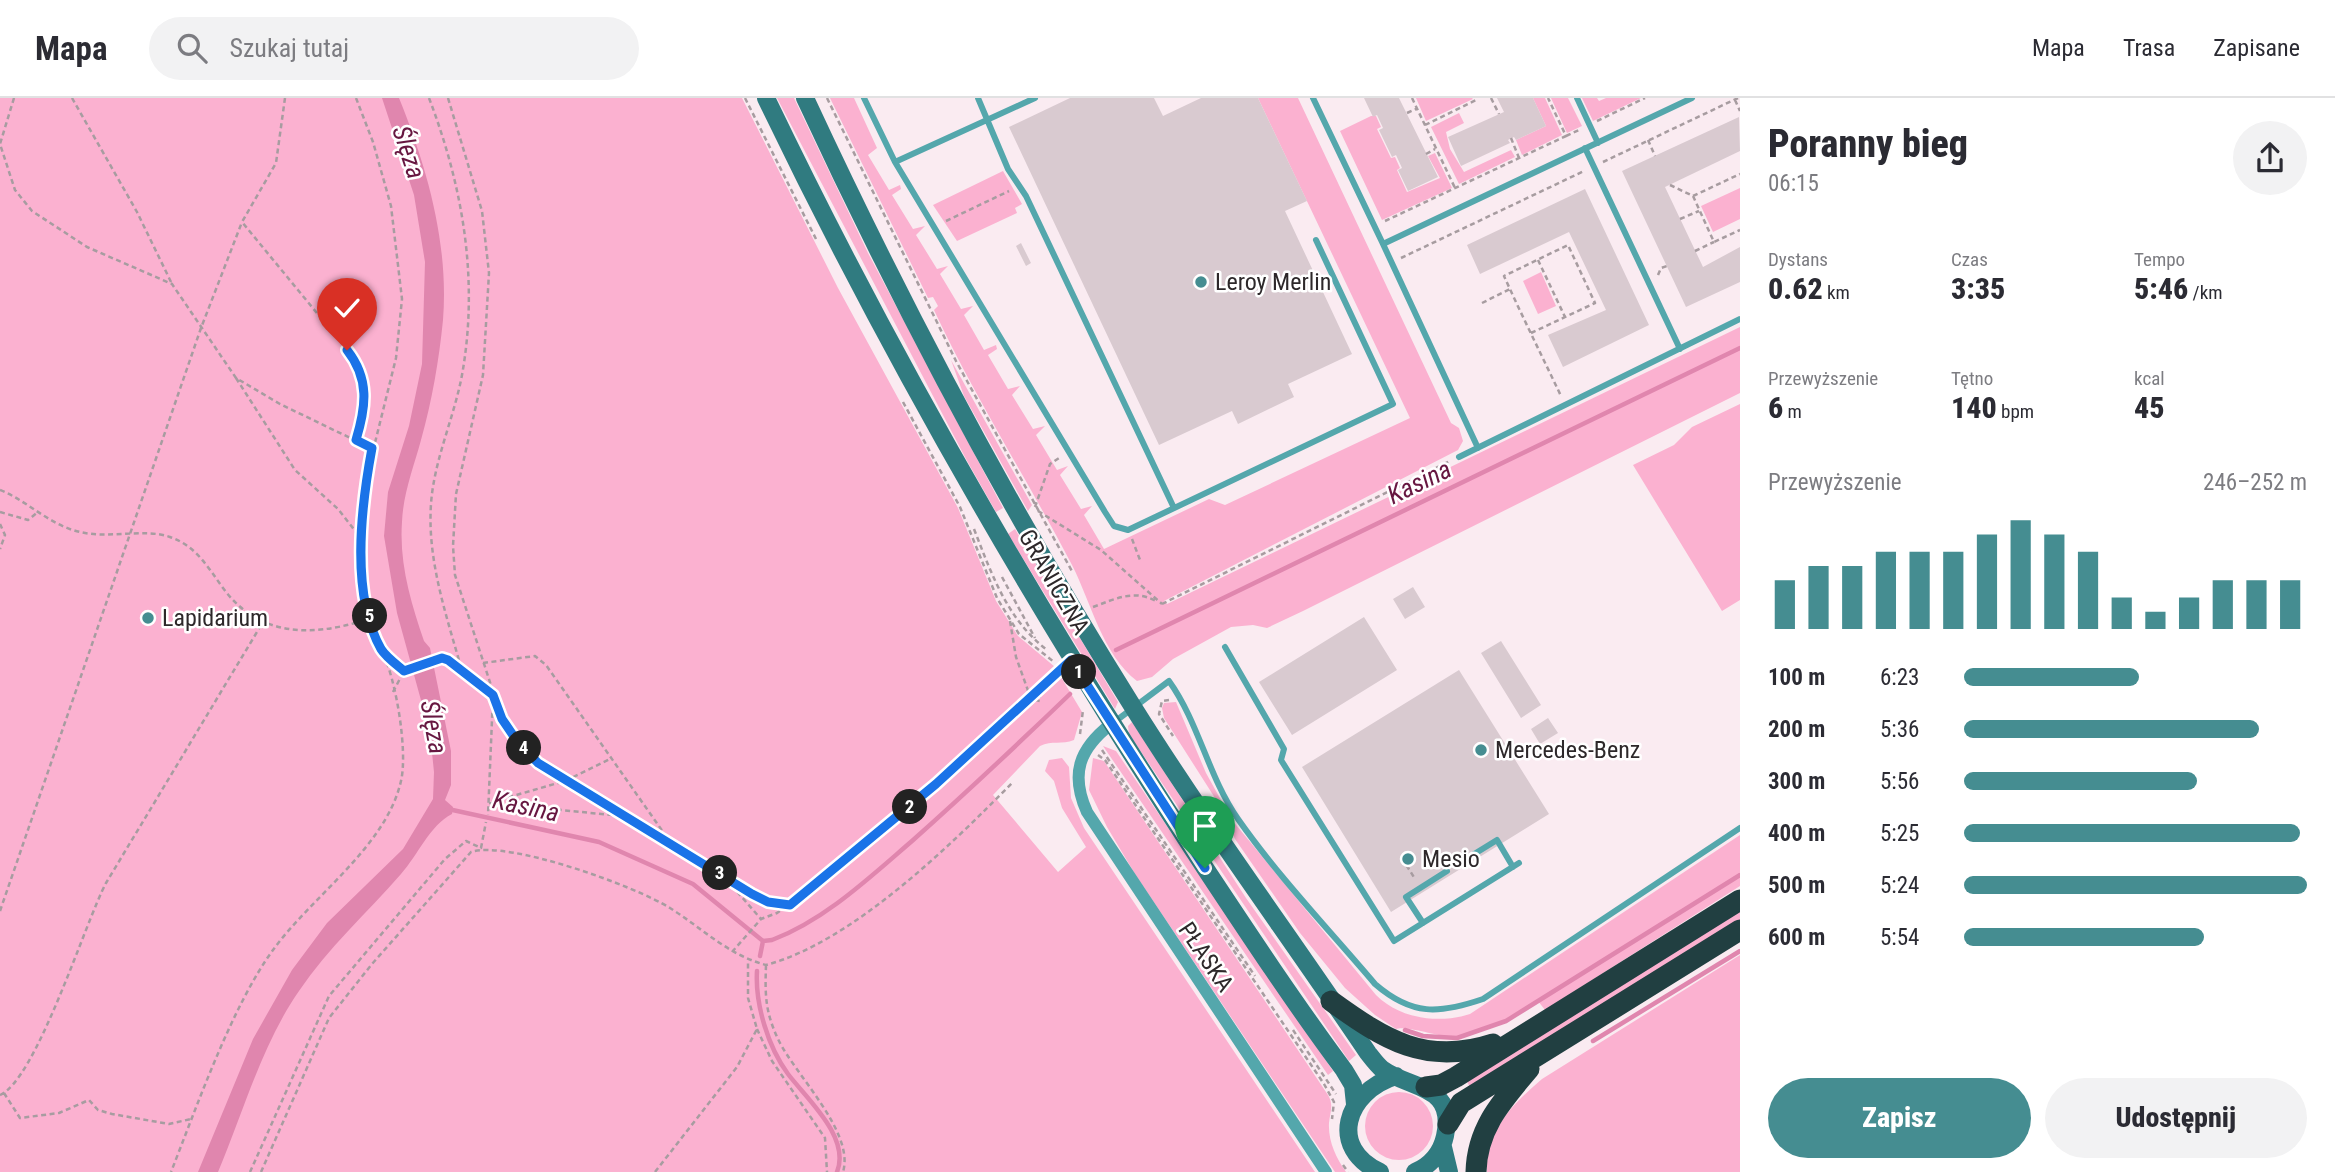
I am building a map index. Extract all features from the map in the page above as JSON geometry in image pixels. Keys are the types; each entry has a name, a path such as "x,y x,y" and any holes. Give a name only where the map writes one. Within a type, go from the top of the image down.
{"highway":[{"path":"1426,1087 1441,1085 1740,900"},
{"path":"1448,1124 1458,1106 1740,930"},
{"path":"1331,1001 1384,1036 1424,1052 1469,1052 1528,1032"},
{"path":"1476,1172 1477,1150 1485,1126 1542,1054"}],"main road":[{"name":"GRANICZNA","path":"766,98 890,338 990,521 1071,660 1111,724 1353,1084 1355,1104"},
{"name":"GRANICZNA","path":"805,98 955,404 1134,709 1248,883 1368,1053 1382,1069 1426,1087"},
{"path":"1380,1172 1360,1158 1351,1141 1349,1120 1364,1091 1396,1076"},
{"path":"1426,1087 1442,1105 1448,1124 1443,1147 1449,1172"},
{"path":"1415,1172 1426,1167 1443,1147"}],"street":[{"name":"PŁASKA","path":"1111,724 1090,741 1081,760 1079,789 1087,812 1326,1172"}],"lane":[{"path":"864,98 895,162 1114,526 1128,530 1393,404 1316,240"},
{"path":"978,98 986,121 1174,508"},
{"path":"895,162 1035,98"},
{"path":"1313,98 1478,448"},
{"path":"1577,98 1598,143"},
{"path":"1383,244 1692,98"},
{"path":"1585,148 1680,349"},
{"path":"1460,457 1740,320"},
{"path":"1225,647 1284,749 1281,760 1394,941 1516,865 1497,840 1471,856"},
{"path":"1111,724 1169,681 1181,698 1214,778 1238,819 1375,984 1394,999 1410,1006 1450,1010 1483,999 1740,828"},
{"path":"1423,923 1406,897 1447,871"}],"path":[{"path":"14,98 0,144 6,169 23,201 32,211 88,247 172,284"},
{"path":"72,98 136,212 172,284 295,470 338,509 360,537"},
{"path":"0,911 201,328 242,222 276,163 285,98"},
{"path":"171,1172 238,1013 272,950 365,846 389,813 401,782 404,753 393,692 371,618 360,537 372,448 396,358 401,289 391,206 373,142 356,98"},
{"path":"429,98 458,187 468,266 463,372 431,503 435,560 444,607 462,671"},
{"path":"448,98 482,211 489,273 483,376 458,479 453,546 457,583 502,719 517,741 538,763 565,781 768,902 790,905"},
{"path":"827,98 956,361 1075,579"},
{"path":"1412,98 1455,188"},
{"path":"1425,125 1481,98"},
{"path":"1491,98 1499,114"},
{"path":"1548,98 1566,136"},
{"path":"1381,224 1646,98"},
{"path":"1391,262 1737,99 1740,111"},
{"path":"1407,113 1417,108"},
{"path":"1511,138 1519,158"},
{"path":"1648,140 1655,156"},
{"path":"1426,154 1436,148"},
{"path":"1693,196 1739,175 1740,182"},
{"path":"1670,185 1693,196 1714,242"},
{"path":"946,221 1019,186"},
{"path":"1680,219 1699,211"},
{"path":"242,222 358,363 365,401 356,440"},
{"path":"1695,251 1740,230"},
{"path":"1531,333 1595,303 1568,245 1504,276 1565,405"},
{"path":"1538,260 1565,317"},
{"path":"1661,268 1667,265"},
{"path":"1482,303 1510,289"},
{"path":"236,378 280,404 372,448"},
{"path":"1037,509 1050,464 1069,452"},
{"path":"1162,604 1460,457"},
{"path":"0,490 21,498 38,512 75,531 104,536 167,536 194,550 237,604 263,622 291,632 311,632 371,618"},
{"path":"1037,509 1101,550 1162,604"},
{"path":"0,512 28,520 38,512"},
{"path":"0,524 5,535 0,549"},
{"path":"1128,530 1140,560"},
{"path":"1085,609 1131,594 1145,595 1162,604"},
{"path":"1009,618 1016,657 1031,699"},
{"path":"362,621 369,639 404,671"},
{"path":"193,1119 169,1124 112,1114 98,1110 89,1100 60,1113 20,1118 2,1094 22,1072 50,1016 84,936 90,914 106,883 186,745 263,622"},
{"path":"483,663 535,656 554,674 670,842"},
{"path":"393,692 404,671 443,658 493,695"},
{"path":"732,952 761,919 767,919 790,905 936,784 1071,660"},
{"path":"1031,699 1040,701 1039,691"},
{"path":"488,815 493,695"},
{"path":"1159,713 1162,701 1181,698"},
{"path":"1080,731 1084,707 1089,715"},
{"path":"1087,730 1088,722"},
{"path":"1100,748 1110,757 1203,900 1336,1093 1339,1102 1336,1119"},
{"path":"1095,753 1105,760 1207,915 1326,1083"},
{"path":"489,803 565,781 612,758"},
{"path":"250,1172 329,996 445,859 466,841 481,848 570,868 646,895 732,952 764,965 808,950 853,922 904,882 1012,783"},
{"path":"489,803 626,816"},
{"path":"481,848 486,822"},
{"path":"261,1172 329,1018 454,870 471,852 481,848"},
{"path":"1402,858 1421,888"},
{"path":"725,876 761,919"},
{"path":"751,961 748,998 757,1029 772,1061 825,1138 827,1172"},
{"path":"764,965 765,1003 777,1037 796,1071 829,1117 846,1156 843,1172"},
{"path":"655,1172 737,1067 757,1029"},
{"path":"1346,1161 1355,1172"}],"shaded area":[{"path":"0,98 742,98 838,288 958,508 996,601 1018,636 1055,667 1082,712 1074,740 1040,746 993,795 1058,872 1086,847 1062,808 1054,781 1045,771 1049,760 1062,758 1069,767 1071,798 1084,828 1315,1172 0,1172"},
{"path":"777,98 794,98 868,253 1003,508 996,512 966,459"},
{"path":"830,98 854,98 877,148 868,155 889,190 900,185 901,189 892,195 913,229 925,226 916,235 937,269 948,266 940,274 961,309 973,306 964,315 984,350 996,345 997,349 988,355 1008,389 1020,386 1012,395 1033,429 1045,426 1036,435 1057,470 1068,466 1060,475 1081,509 1092,506 1084,515 1104,549 1209,499 1225,505 1410,418 1258,98 1298,98 1451,423 1459,428 1463,441 1458,450 1164,601 1167,604 1740,327 1740,393 1303,611 1267,628 1253,625 1231,627 1173,659 1152,677 1137,681 1115,657 1098,627 1072,565 950,343 934,310 938,306 933,297 928,298"},
{"path":"1416,98 1472,98 1473,99 1426,121"},
{"path":"1533,98 1545,98 1562,135 1522,155 1516,140 1546,126"},
{"path":"1551,98 1568,98 1582,126 1567,133"},
{"path":"1582,98 1597,98 1599,101 1606,98 1641,98 1593,121"},
{"path":"1459,113 1464,123 1446,132 1450,149 1464,172 1511,150 1515,157 1459,184 1431,127"},
{"path":"1376,116 1381,127 1377,129 1391,158 1395,157 1400,168 1397,170 1407,192 1440,178 1428,156 1435,153 1452,188 1382,220 1340,131"},
{"path":"1003,171 1022,204 1015,208 1017,213 957,241 933,205"},
{"path":"1740,188 1740,219 1713,232 1701,206"},
{"path":"1541,272 1556,306 1538,314 1523,281"},
{"path":"951,360 1032,505 1028,511 964,396"},
{"path":"1740,404 1740,600 1722,611 1633,465 1674,445 1692,427"},
{"path":"1015,529 1118,702 1115,709 1008,534"},
{"path":"1176,702 1206,773 1232,820 1376,995 1408,1014 1446,1019 1470,1014 1740,835 1740,886 1545,1010 1538,1001 1498,1024 1465,1036 1454,1037 1396,1029 1375,1015 1345,988 1300,933 1235,839 1215,798 1164,718 1164,703"},
{"path":"1132,722 1246,898 1356,1055 1349,1061 1129,734 1128,726"},
{"path":"1103,746 1116,751 1333,1071 1328,1075"},
{"path":"1093,758 1104,761 1328,1095 1331,1105 1331,1143 1346,1172 1335,1172 1135,874 1089,790"},
{"path":"1740,910 1740,921 1470,1087 1466,1080"},
{"path":"1740,955 1740,1172 1487,1172 1488,1157 1496,1131 1511,1109 1542,1079"},
{"path":"1392,1092 1406,1092 1418,1097 1428,1107 1433,1126 1428,1145 1418,1155 1406,1160 1392,1160 1380,1155 1370,1145 1365,1133 1365,1119 1370,1107 1380,1097"}],"water":[{"name":"Ślęza","path":"382,98 399,98 419,151 434,206 443,263 443,320 437,365 425,425 404,501 402,553 415,612 424,641 430,648 451,751 451,785 445,800 453,807 452,814 437,825 401,874 310,975 274,1033 218,1172 198,1172 253,1039 292,970 327,923 403,849 433,799 434,772 430,733 397,613 384,536 388,492 409,426 422,364 425,262 414,195"}],"building":[{"name":"Leroy Merlin","path":"1070,98 1154,98 1163,116 1201,98 1258,98 1307,201 1285,211 1352,354 1288,384 1294,397 1238,424 1232,411 1159,445 1009,127"},
{"path":"1364,98 1399,98 1438,177 1408,191 1398,170 1402,168 1396,155 1392,157 1379,130 1383,128 1377,115 1373,117"},
{"path":"1497,98 1533,98 1546,126 1516,140 1514,137 1508,140 1510,143 1461,166 1448,137 1504,112"},
{"path":"1739,117 1740,151 1665,187 1703,267 1740,247 1740,282 1686,307 1622,171"},
{"path":"1585,189 1649,325 1563,367 1548,335 1606,310 1569,232 1480,274 1467,245"},
{"path":"1021,243 1031,263 1026,266 1016,246"},
{"path":"1413,587 1425,607 1405,619 1393,599"},
{"path":"1364,617 1397,670 1292,735 1259,682"},
{"path":"1501,641 1541,705 1521,718 1481,653"},
{"path":"1459,670 1549,814 1391,912 1302,767"},
{"path":"1548,718 1558,733 1540,744 1531,729"}],"waterway":[{"name":"Kasina","path":"1116,650 1740,348"},
{"name":"Kasina","path":"448,809 599,842 693,884 763,941 772,940 810,921 863,883 952,805 1070,694"},
{"path":"1405,1030 1423,1036 1457,1038 1506,1021 1740,875"},
{"path":"760,956 763,941"},
{"path":"1593,1041 1740,951"},
{"path":"757,971 758,997 764,1025 774,1051 832,1132 840,1159 837,1172"}],"place":[{"name":"Leroy Merlin","path":"1201,282"},
{"name":"Lapidarium","path":"148,618"},
{"name":"Mercedes-Benz","path":"1481,750"},
{"name":"Mesio","path":"1408,859"}],"route":[{"path":"347,350 358,363 364,384 364,412 356,440 372,448 360,537 366,599 382,650 404,671 442,658 448,660 493,695 502,719 517,741 538,763 752,894 768,902 790,905 936,784 1071,660 1205,868"}]}
